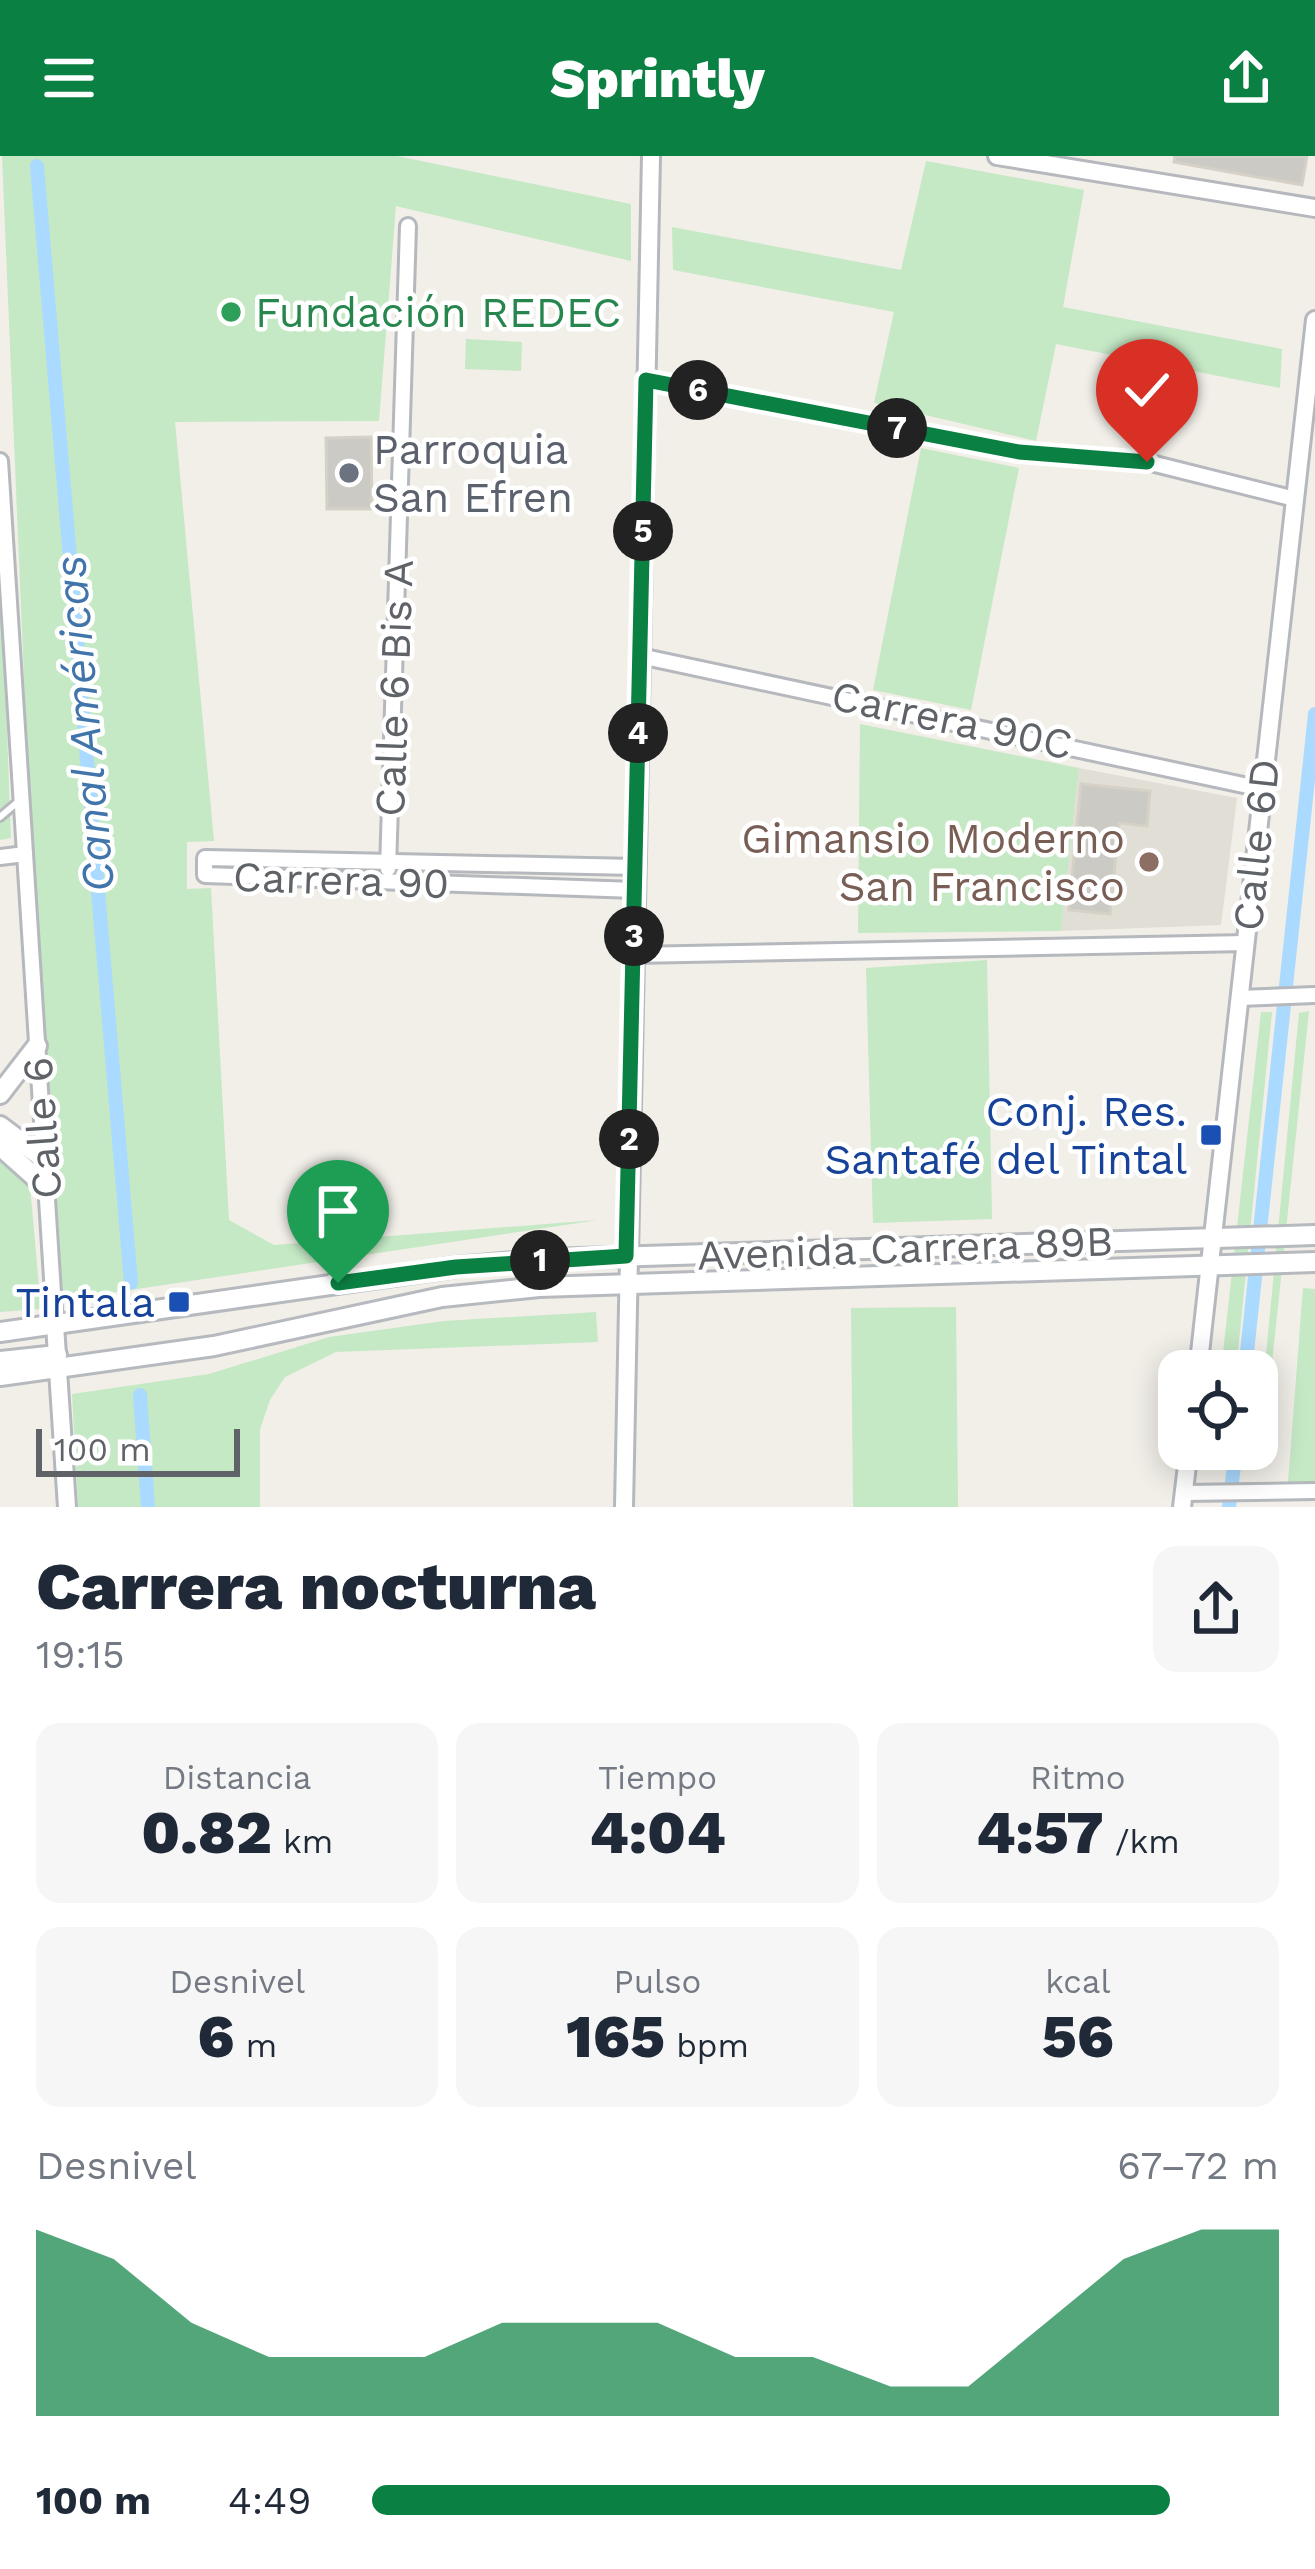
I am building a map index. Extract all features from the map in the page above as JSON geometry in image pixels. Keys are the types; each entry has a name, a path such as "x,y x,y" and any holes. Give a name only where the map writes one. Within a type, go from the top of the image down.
{"main road":[{"path":"0,1094 37,1046"},
{"path":"0,1126 44,1159"},
{"path":"0,1147 46,1187"},
{"name":"Avenida Carrera 89B","path":"0,1332 456,1267 626,1256 1315,1235"},
{"name":"Avenida Carrera 89B","path":"0,1376 57,1362 214,1346 442,1297 626,1283 1315,1262"},
{"path":"0,1360 57,1362"}],"street":[{"path":"624,1507 651,156"},
{"path":"997,156 1086,163 1315,208"},
{"name":"Calle 6 Bis A","path":"388,881 408,226"},
{"name":"Calle 6D","path":"1200,1350 1295,499 1307,459 1315,320"},
{"path":"646,380 1019,452 1147,462 1295,499"},
{"name":"Calle 6","path":"0,467 67,1507"},
{"name":"Carrera 90C","path":"640,656 1262,789"},
{"path":"0,857 25,854"},
{"name":"Carrera 90","path":"635,868 206,858 205,875 635,890"},
{"path":"633,955 1246,943"},
{"path":"1239,998 1313,995"},
{"path":"1187,1470 1183,1500 1214,1492 1315,1491"}],"lane":[{"path":"0,817 21,799"}],"shaded area":[{"name":"Gimansio Moderno San Francisco","path":"1079,768 1237,798 1221,925 1061,931"}],"green space":[{"path":"2,156 397,156 631,204 631,261 396,206 379,421 175,422 214,841 187,842 187,889 211,888 229,1220 274,1245 598,1220 63,1300 26,726"},
{"path":"926,161 1084,190 1063,307 1282,349 1280,388 1056,344 1036,441 874,403 894,312 673,270 672,227 901,270"},
{"path":"466,339 522,342 521,371 465,369"},
{"path":"921,448 1019,468 971,710 873,690"},
{"path":"0,546 11,838 0,840"},
{"path":"860,724 1079,768 1061,931 858,933"},
{"path":"987,960 992,1219 873,1223 866,968"},
{"path":"1309,1011 1273,1350 1266,1350 1299,1013"},
{"path":"1261,1012 1272,1012 1238,1350 1223,1350"},
{"path":"0,1160 30,1186 41,1309 0,1312"},
{"path":"1303,1288 1315,1289 1315,1482 1288,1482"},
{"path":"956,1307 958,1507 853,1507 851,1308"},
{"path":"596,1312 598,1342 336,1352 285,1377 260,1429 260,1507 78,1507 72,1394 209,1374 329,1337 444,1321"}],"building":[{"path":"1175,156 1307,156 1302,185 1174,162"},
{"name":"Parroquia San Efren","path":"371,437 372,509 327,509 326,438"},
{"path":"1081,784 1150,791 1147,826 1119,823 1110,914 1069,910"}],"waterway":[{"name":"Canal Américas","path":"37,166 131,1283"},
{"path":"1247,1350 1315,714"},
{"name":"Canal Américas","path":"140,1395 148,1507"},
{"path":"1229,1507 1233,1470"}],"place":[{"name":"Fundación REDEC","path":"231,312"},
{"name":"Parroquia San Efren","path":"349,473"},
{"name":"Gimansio Moderno San Francisco","path":"1149,862"},
{"name":"Conj. Res. Santafé del Tintal","path":"1211,1135"},
{"name":"Tintala","path":"179,1302"}],"route":[{"path":"338,1283 456,1267 626,1256 646,380 1019,452 1147,462"}]}
